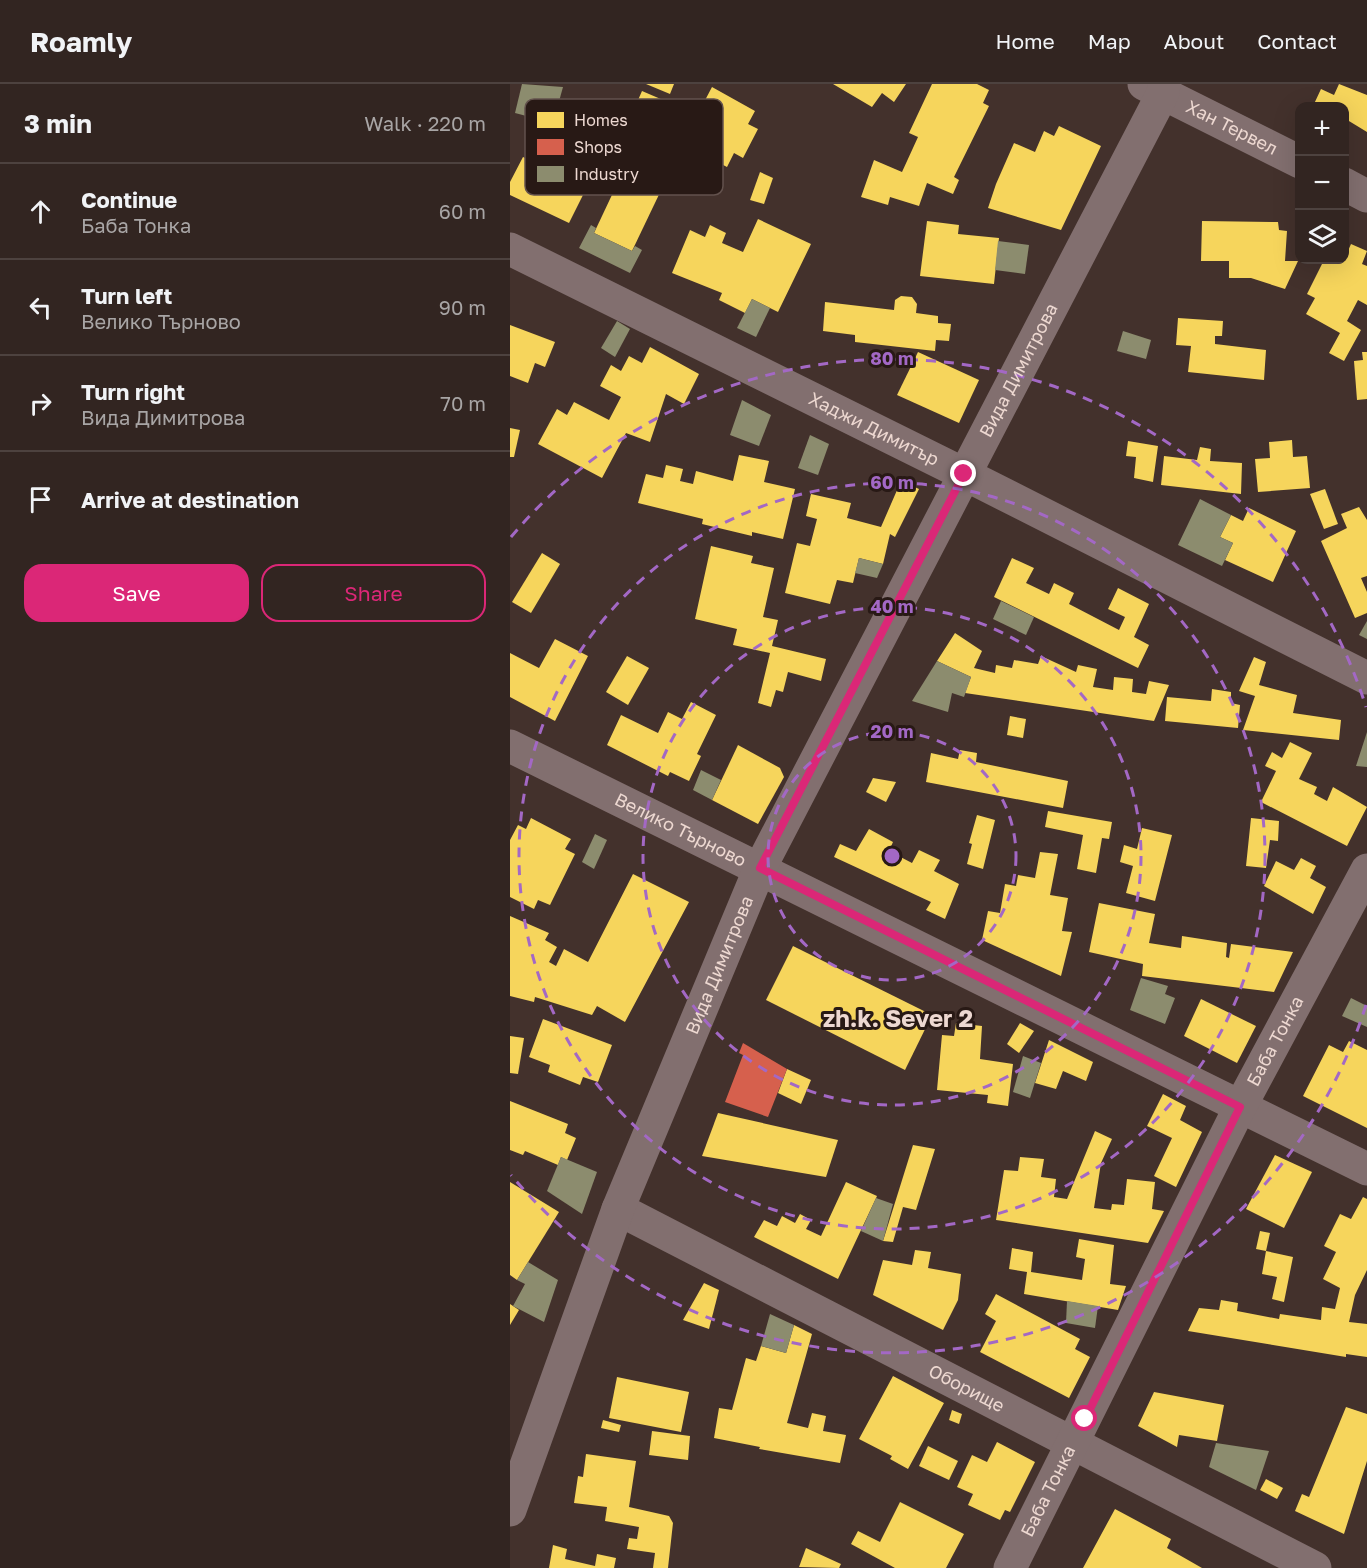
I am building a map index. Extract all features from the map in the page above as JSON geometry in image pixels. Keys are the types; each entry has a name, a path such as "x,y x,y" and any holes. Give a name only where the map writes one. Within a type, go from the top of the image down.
{"street":[{"name":"Хан Тервел","path":"1157,87 1295,160"},
{"name":"Вида Димитрова","path":"510,1510 618,1209 760,868 964,474 1157,87"},
{"path":"1349,187 1367,196"},
{"name":"Хаджи Димитър","path":"510,249 964,474 1367,678"},
{"name":"Велико Търново","path":"510,746 1367,1169"},
{"name":"Баба Тонка","path":"1010,1568 1240,1107 1367,870"},
{"name":"Оборище","path":"618,1209 1315,1568"}],"building: Homes":[{"path":"646,84 674,84 670,94"},
{"path":"833,84 906,84 894,102 882,93 872,107"},
{"path":"932,84 977,84 989,90 983,103 989,106 954,177 959,180 953,194 927,183 919,206 890,197 888,205 861,197 874,160 902,172 918,137 909,133"},
{"path":"1339,84 1367,95 1367,132 1349,121 1349,102 1315,102 1321,89 1334,95"},
{"path":"712,87 755,111 748,124 758,129 743,158 734,153 727,167 723,165 723,99 706,99"},
{"path":"642,91 661,99 638,99"},
{"path":"1059,126 1101,146 1061,230 988,208 1014,143 1035,152 1044,131 1054,136"},
{"path":"523,157 525,158 525,195 583,195 569,223 510,195 510,182"},
{"path":"760,172 773,178 764,204 750,200"},
{"path":"612,195 659,195 632,251 594,233"},
{"path":"758,219 811,244 778,312 752,299 745,313 719,300 722,293 672,273 690,230 705,237 710,225 726,233 722,243 743,252"},
{"path":"927,221 959,225 958,234 999,238 994,284 920,276"},
{"path":"1202,221 1278,222 1279,230 1287,231 1285,261 1295,261 1297,264 1285,289 1251,278 1229,278 1229,261 1201,261"},
{"path":"1351,244 1367,251 1362,264 1367,266 1367,305 1358,300 1347,321 1361,330 1344,361 1329,353 1340,333 1306,314 1315,298 1307,294 1322,264 1349,264"},
{"path":"901,296 912,297 917,304 916,313 938,316 938,323 951,324 949,341 936,340 935,351 855,342 855,335 823,331 825,302 894,310 895,300"},
{"path":"1178,318 1223,321 1222,336 1215,336 1215,344 1266,350 1264,380 1188,372 1191,346 1176,345"},
{"path":"510,325 555,342 545,367 535,363 528,383 510,376"},
{"path":"650,347 699,374 684,404 666,394 650,442 626,433 602,478 538,444 557,409 567,415 574,402 609,420 621,397 600,386 611,365 621,371 629,356 642,363"},
{"path":"918,352 979,380 959,423 897,395"},
{"path":"1362,352 1367,352 1367,399 1357,400 1354,361 1363,360"},
{"path":"510,428 520,430 514,457 510,457"},
{"path":"1292,440 1293,457 1307,456 1310,488 1258,492 1255,459 1270,458 1269,442"},
{"path":"1128,441 1158,446 1153,482 1134,478 1136,457 1126,456"},
{"path":"1200,447 1211,449 1210,461 1242,463 1241,494 1161,485 1164,456 1197,460"},
{"path":"739,455 769,461 764,482 795,489 783,539 752,532 752,536 702,524 703,519 638,503 646,474 663,478 666,465 683,469 680,481 693,484 696,471 733,481"},
{"path":"901,481 919,489 895,537 890,534 883,564 859,558 853,583 837,580 830,604 785,593 797,543 810,546 817,519 806,516 811,494 851,503 847,518 881,527"},
{"path":"1325,489 1338,524 1324,529 1310,494"},
{"path":"1359,507 1367,520 1367,576 1361,578 1367,592 1367,613 1355,618 1321,541 1347,528 1341,514"},
{"path":"1249,508 1296,531 1273,582 1225,560 1233,543 1220,537 1231,515 1243,521"},
{"path":"711,546 753,556 751,563 774,568 763,617 778,620 772,646 826,659 821,681 788,672 783,692 776,690 771,707 758,703 770,653 733,645 737,629 695,619"},
{"path":"542,553 560,564 531,613 512,602"},
{"path":"1012,558 1034,568 1026,583 1049,594 1054,583 1074,593 1069,604 1119,630 1125,617 1108,609 1118,588 1149,604 1134,637 1149,645 1138,668 994,597"},
{"path":"955,633 982,651 974,668 995,673 996,665 1012,668 1014,660 1038,664 1041,656 1076,672 1078,665 1097,669 1093,687 1113,690 1114,677 1133,679 1132,692 1146,694 1149,681 1169,685 1154,721 965,693 971,677 937,661"},
{"path":"555,639 588,656 555,721 510,697 510,653 539,668"},
{"path":"627,656 649,668 628,705 606,692"},
{"path":"1254,657 1266,662 1259,685 1297,695 1293,713 1341,720 1339,740 1243,730 1255,696 1239,691"},
{"path":"1212,689 1231,692 1231,703 1240,705 1238,728 1165,721 1167,697 1211,701"},
{"path":"691,702 716,715 697,754 701,756 689,781 670,772 668,776 607,745 621,715 658,733 668,712 682,719"},
{"path":"1010,716 1026,719 1023,738 1007,735"},
{"path":"1290,742 1312,753 1299,779 1317,787 1314,794 1327,801 1333,787 1367,807 1347,846 1261,802 1276,771 1265,766 1272,752 1282,758"},
{"path":"738,745 780,768 784,777 758,824 712,800"},
{"path":"960,750 977,753 976,762 1068,781 1063,808 926,782 931,753 958,759"},
{"path":"873,778 896,782 886,802 866,792"},
{"path":"1048,811 1112,822 1109,839 1102,838 1096,873 1077,869 1083,835 1045,827"},
{"path":"977,815 995,820 983,869 967,864 972,844 969,843"},
{"path":"531,818 571,839 565,849 575,854 550,905 538,900 534,909 510,897 510,840 518,825 526,829"},
{"path":"1251,818 1279,821 1278,841 1270,840 1266,868 1246,866"},
{"path":"1142,828 1172,835 1155,901 1126,893 1133,866 1120,862 1124,845 1137,849"},
{"path":"869,829 893,842 889,851 912,863 919,850 940,860 934,871 959,884 945,919 926,910 931,902 834,857 840,844 856,851"},
{"path":"1040,852 1058,854 1050,895 1068,898 1062,931 1072,932 1061,976 982,940 988,911 1000,913 1005,884 1016,886 1018,875 1035,878"},
{"path":"1301,858 1316,866 1310,878 1326,887 1313,914 1264,886 1276,861 1294,870"},
{"path":"633,874 689,902 625,1022 597,1006 592,1015 535,997 534,1002 510,996 510,916 549,933 545,940 557,947 549,962 556,966 564,949 588,962"},
{"path":"1099,903 1155,914 1149,943 1181,948 1182,936 1227,943 1226,957 1229,958 1231,944 1293,952 1274,992 1142,976 1143,964 1089,952"},
{"path":"793,946 932,1015 905,1070 766,1000"},
{"path":"1201,999 1256,1026 1237,1063 1184,1036"},
{"path":"543,1019 612,1045 598,1082 583,1077 580,1085 548,1072 550,1065 529,1057"},
{"path":"956,1023 982,1026 980,1059 1013,1064 1008,1106 987,1103 988,1095 937,1090 942,1035 954,1036"},
{"path":"1020,1023 1034,1031 1019,1053 1007,1044"},
{"path":"510,1036 524,1038 518,1074 510,1073"},
{"path":"1049,1040 1093,1062 1086,1081 1063,1071 1056,1089 1035,1083"},
{"path":"1349,1041 1367,1050 1367,1128 1303,1096 1329,1045 1343,1052"},
{"path":"787,1069 811,1080 801,1104 778,1093"},
{"path":"1163,1094 1186,1106 1180,1120 1202,1132 1176,1187 1154,1176 1172,1138 1147,1126"},
{"path":"510,1101 568,1124 565,1133 576,1138 567,1160 561,1157 558,1165 525,1151 523,1155 510,1150"},
{"path":"718,1113 838,1140 826,1177 702,1156"},
{"path":"1095,1131 1112,1139 1101,1163 1094,1208 1111,1210 1112,1204 1124,1205 1127,1179 1155,1182 1152,1209 1164,1211 1148,1243 996,1220 1004,1170 1018,1171 1020,1157 1044,1159 1041,1177 1056,1179 1054,1197 1067,1199"},
{"path":"913,1145 935,1149 916,1210 903,1207 893,1242 883,1241"},
{"path":"1275,1155 1312,1172 1284,1228 1246,1209"},
{"path":"510,1182 559,1212 517,1280 510,1275"},
{"path":"846,1182 877,1196 838,1279 754,1237 764,1220 777,1226 782,1216 795,1223 800,1214 811,1220 806,1229 821,1236"},
{"path":"1363,1197 1367,1199 1367,1270 1355,1295 1349,1322 1367,1324 1367,1357 1346,1354 1346,1357 1188,1331 1199,1308 1219,1310 1221,1300 1238,1303 1237,1311 1279,1319 1280,1314 1321,1320 1322,1307 1335,1309 1340,1288 1323,1279 1336,1252 1324,1246 1340,1214 1351,1219"},
{"path":"1260,1231 1270,1233 1266,1251 1256,1249"},
{"path":"1079,1239 1114,1245 1110,1284 1126,1286 1118,1310 1024,1294 1027,1272 1009,1269 1012,1248 1033,1252 1031,1272 1082,1280 1085,1259 1076,1257"},
{"path":"915,1250 931,1252 928,1268 961,1274 958,1300 943,1330 873,1295 883,1260 912,1265"},
{"path":"1266,1251 1293,1257 1284,1302 1272,1299 1277,1277 1262,1274"},
{"path":"704,1283 719,1290 709,1329 683,1320"},
{"path":"996,1294 1080,1339 1075,1349 1090,1357 1069,1398 980,1352 996,1321 985,1314"},
{"path":"510,1304 519,1310 510,1325"},
{"path":"794,1325 812,1334 787,1423 808,1428 812,1413 826,1416 823,1431 846,1435 840,1463 759,1449 760,1447 714,1438 719,1408 732,1410 746,1358 756,1361 761,1346 786,1353"},
{"path":"893,1376 944,1403 908,1469 890,1459 892,1456 859,1439"},
{"path":"617,1377 689,1392 681,1432 609,1418"},
{"path":"1154,1392 1224,1405 1217,1441 1179,1435 1177,1447 1138,1426"},
{"path":"1346,1407 1367,1414 1367,1461 1344,1534 1295,1511 1302,1494 1309,1497"},
{"path":"952,1410 962,1414 959,1424 949,1420"},
{"path":"603,1420 621,1425 619,1432 601,1428"},
{"path":"652,1431 690,1436 688,1460 649,1455"},
{"path":"997,1442 1035,1462 1010,1512 1005,1510 1000,1520 968,1505 973,1494 957,1487 972,1455 987,1462"},
{"path":"928,1446 958,1461 949,1480 919,1466"},
{"path":"586,1454 636,1461 629,1507 669,1516 673,1523 668,1568 653,1568 655,1553 627,1549 629,1538 637,1539 639,1527 605,1521 607,1507 574,1503 578,1476 583,1477"},
{"path":"1266,1479 1283,1488 1277,1499 1260,1490"},
{"path":"900,1502 964,1534 946,1568 895,1568 851,1544 858,1531 880,1542"},
{"path":"1115,1509 1171,1539 1167,1548 1202,1568 1083,1568"},
{"path":"553,1545 567,1549 565,1559 595,1566 597,1554 616,1558 614,1568 549,1568"},
{"path":"806,1548 841,1564 839,1568 799,1567"}],"building: Shops":[{"path":"743,1043 787,1069 768,1117 725,1102 743,1055 739,1053"}],"building: Industry":[{"path":"522,84 563,87 560,99 525,99 525,116 515,113"},
{"path":"591,225 596,228 594,233 632,251 635,246 642,250 630,273 579,248"},
{"path":"998,241 1029,245 1025,274 995,270"},
{"path":"752,299 770,308 756,337 737,328"},
{"path":"617,321 630,329 615,357 601,348"},
{"path":"1123,331 1151,340 1146,359 1117,351"},
{"path":"742,400 771,415 759,446 730,435"},
{"path":"810,435 829,444 818,475 798,468"},
{"path":"1200,499 1231,515 1220,537 1233,543 1222,566 1178,545"},
{"path":"859,558 883,564 877,578 855,573"},
{"path":"1001,601 1034,617 1026,635 993,619"},
{"path":"1367,621 1367,639 1359,635"},
{"path":"937,661 971,677 964,697 952,693 948,712 912,701"},
{"path":"1367,732 1367,767 1356,766"},
{"path":"701,770 721,780 712,800 693,790"},
{"path":"595,834 607,840 594,869 582,862"},
{"path":"1141,978 1168,986 1165,994 1175,998 1165,1024 1130,1010"},
{"path":"1351,998 1367,1006 1367,1027 1342,1016"},
{"path":"1023,1056 1041,1063 1030,1098 1013,1092"},
{"path":"561,1157 597,1172 582,1214 547,1191"},
{"path":"876,1198 893,1204 883,1241 861,1231"},
{"path":"528,1262 558,1280 544,1322 513,1306 525,1284 517,1280"},
{"path":"1067,1301 1098,1306 1095,1328 1066,1323"},
{"path":"770,1314 794,1325 786,1353 761,1346"},
{"path":"1216,1443 1269,1451 1256,1490 1209,1467"}],"district":[{"name":"zh.k. Sever 2","path":"898,1019"}],"route":[{"path":"964,474 760,868 1240,1107 1085,1419"}]}
